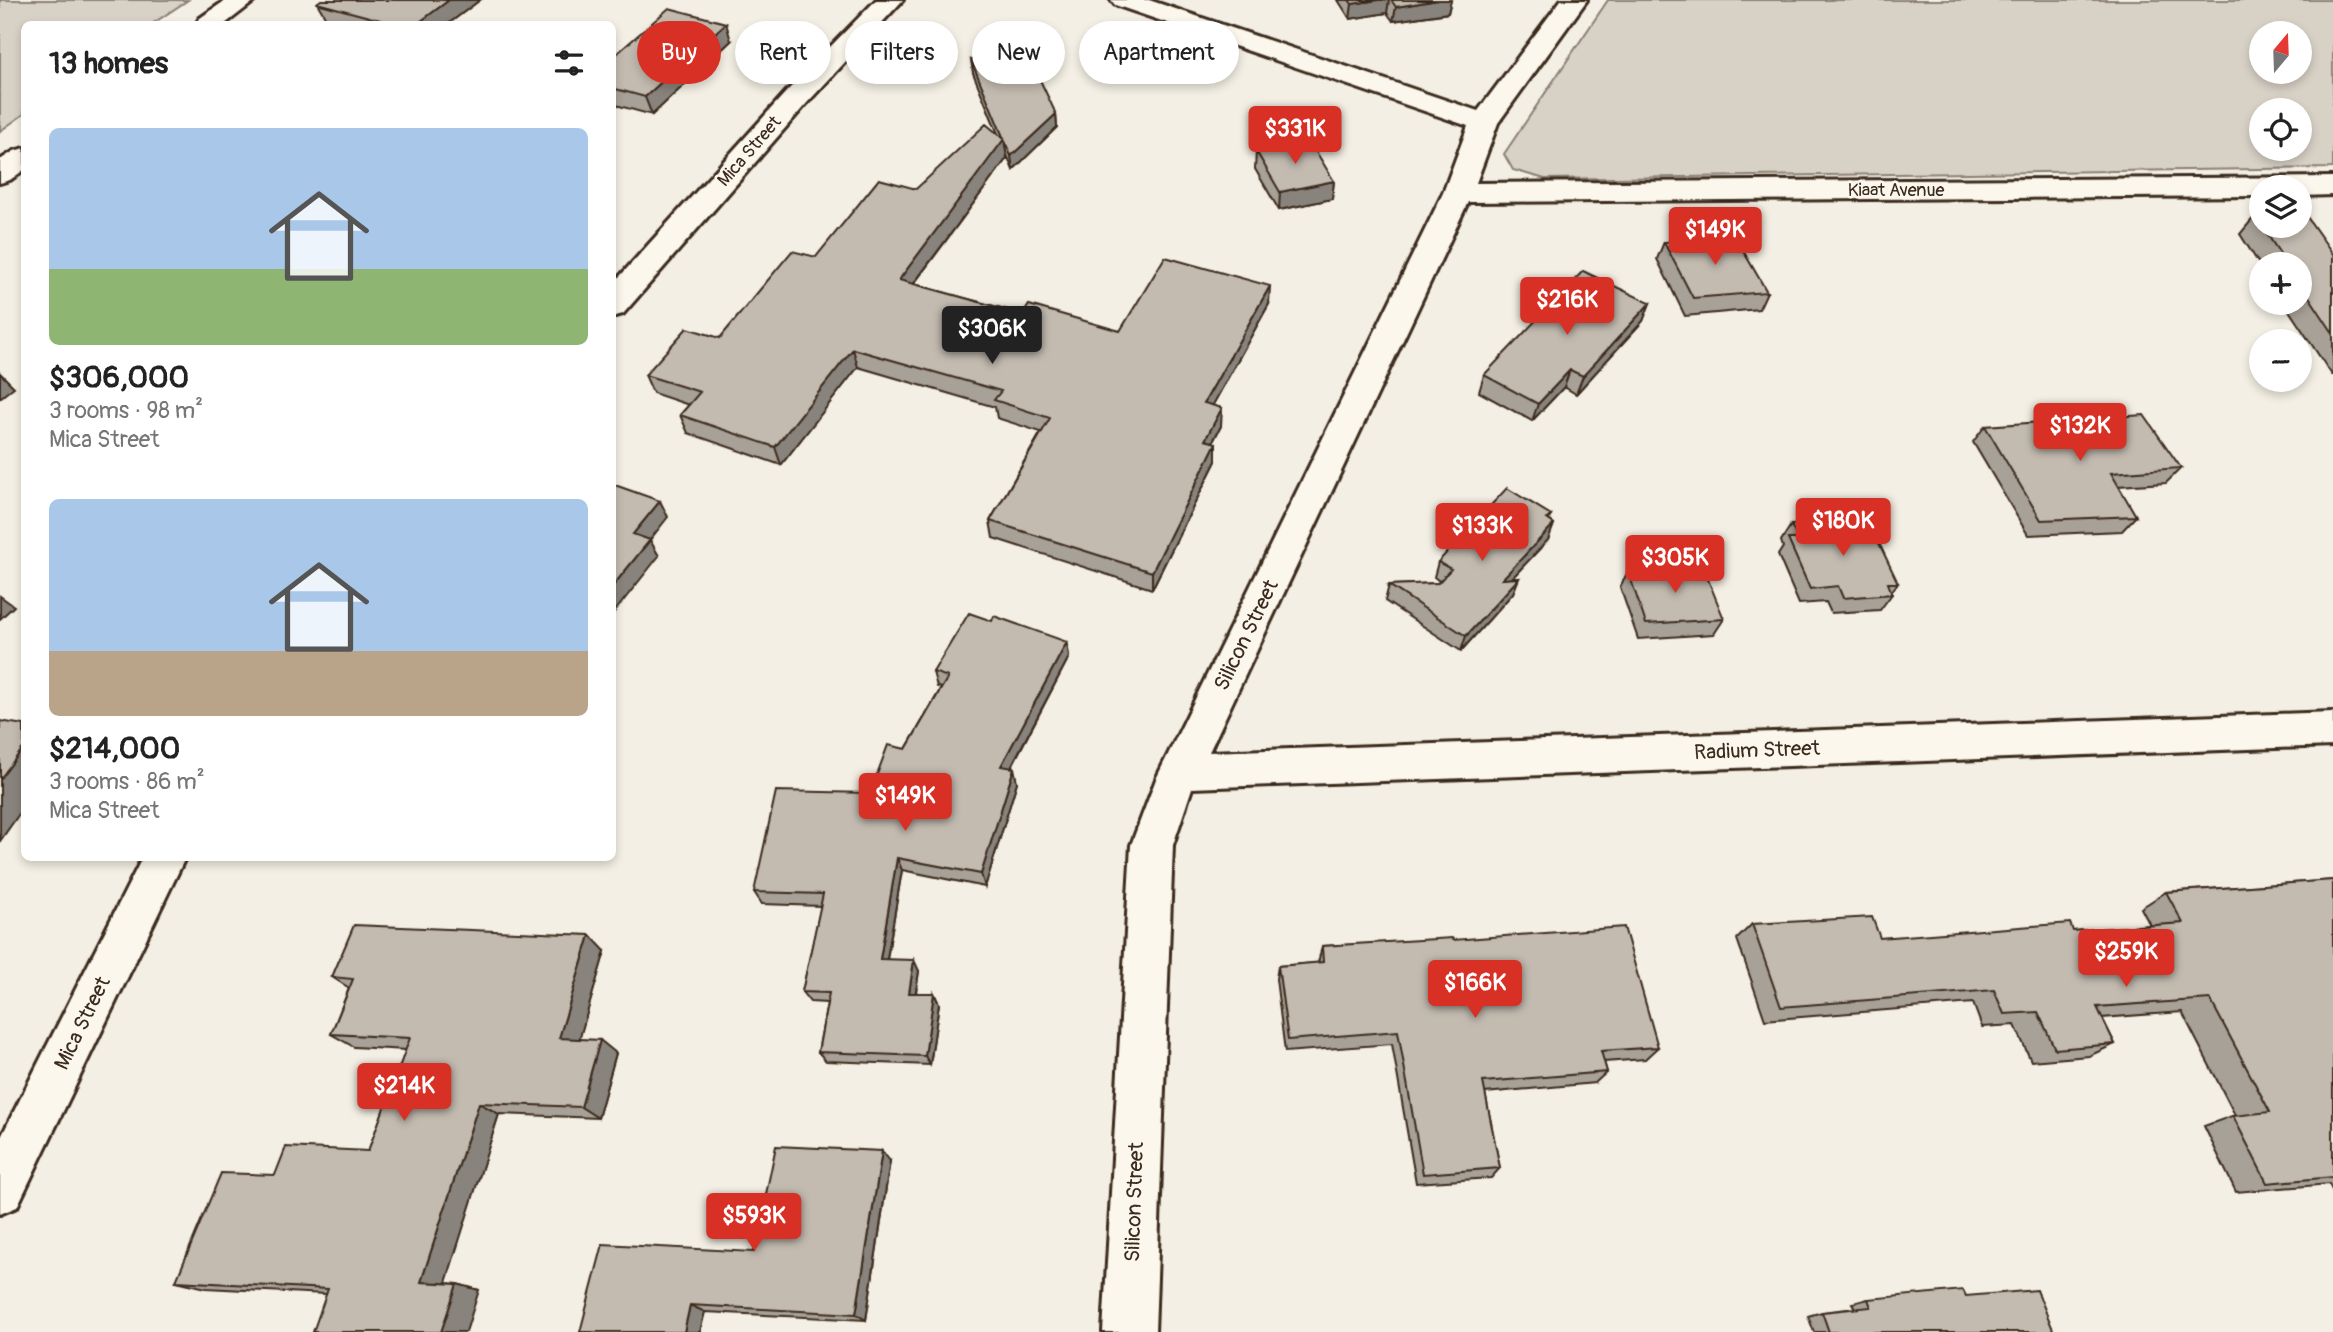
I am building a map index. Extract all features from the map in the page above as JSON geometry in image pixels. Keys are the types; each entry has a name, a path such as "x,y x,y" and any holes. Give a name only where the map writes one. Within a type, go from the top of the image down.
{"street":[{"path":"213,21 243,0"},
{"name":"Mica Street","path":"618,292 890,0"},
{"path":"1124,0 1485,122"},
{"name":"Silicon Street","path":"1129,1332 1152,845 1170,792 1458,193 1485,122 1574,0"},
{"path":"0,174 21,159"},
{"name":"Kiaat Avenue","path":"1458,193 2333,186"},
{"name":"Radium Street","path":"1181,771 2333,729"},
{"name":"Mica Street","path":"0,1190 163,861"}],"shaded area":[{"path":"0,0 188,0 156,21 21,21 21,116 0,131"},
{"path":"1608,0 2333,0 2333,168 1545,179 1513,170 1504,154"}],"building":[{"path":"321,0 449,0 421,21 384,21 317,3"},
{"path":"1349,0 1378,0 1352,4"},
{"path":"1391,0 1438,0 1396,7"},
{"path":"669,8 718,21 654,21"},
{"path":"637,36 637,84 659,84 645,97 616,89 616,54"},
{"path":"981,84 1042,84 1056,114 1011,156"},
{"path":"986,124 1004,139 899,280 1023,314 1029,305 1120,331 1165,257 1270,286 1204,403 1222,408 1205,440 1216,443 1152,572 990,521 1050,418 994,400 1001,391 853,349 775,447 680,415 700,392 645,375 687,328 720,338 792,251 816,257 879,179 916,189"},
{"path":"1309,140 1334,181 1280,192 1256,151"},
{"path":"2312,224 2333,254 2333,333 2312,301 2312,252 2279,252 2270,238 2312,238"},
{"path":"1734,235 1767,292 1693,298 1664,242"},
{"path":"1583,271 1650,303 1583,376 1570,370 1538,404 1484,375"},
{"path":"2144,415 2181,468 2111,473 2136,516 2041,520 1985,426"},
{"path":"616,485 660,501 633,534 650,540 616,582"},
{"path":"1507,488 1551,515 1547,519 1554,524 1502,579 1519,578 1466,636 1389,585 1438,583 1451,569 1438,562"},
{"path":"1868,520 1898,583 1888,583 1892,594 1843,598 1838,586 1810,589 1788,539 1798,539 1791,525"},
{"path":"1703,567 1724,619 1646,624 1628,571"},
{"path":"969,613 992,621 994,616 1067,642 1001,766 1014,768 981,874 897,858 880,959 914,960 909,993 934,993 925,1056 818,1052 829,993 802,992 823,894 754,892 776,791 870,793 888,745 906,749 948,677 933,672"},
{"path":"0,721 21,724 21,751 0,779"},
{"path":"2333,880 2333,1177 2267,1183 2233,1116 2270,1112 2210,999 2097,1007 2115,1044 2055,1049 2038,1012 2004,1014 1994,990 1781,1007 1752,924 1872,917 1880,938 2070,923 2073,931 2183,923 2166,892"},
{"path":"354,925 590,935 559,1038 600,1040 581,1107 479,1103 421,1282 457,1284 441,1332 313,1332 328,1289 176,1281 221,1173 275,1175 286,1147 368,1151 410,1038 331,1034 353,979 332,977"},
{"path":"1624,927 1658,1047 1601,1051 1607,1072 1483,1082 1500,1168 1423,1174 1398,1031 1288,1040 1278,966 1323,962 1322,946 1453,940"},
{"path":"776,1146 882,1151 856,1314 690,1305 684,1332 580,1332 603,1244 754,1252"},
{"path":"1963,1290 1966,1296 2037,1290 2054,1332 1829,1332 1822,1312 1871,1307 1868,1299"}]}
